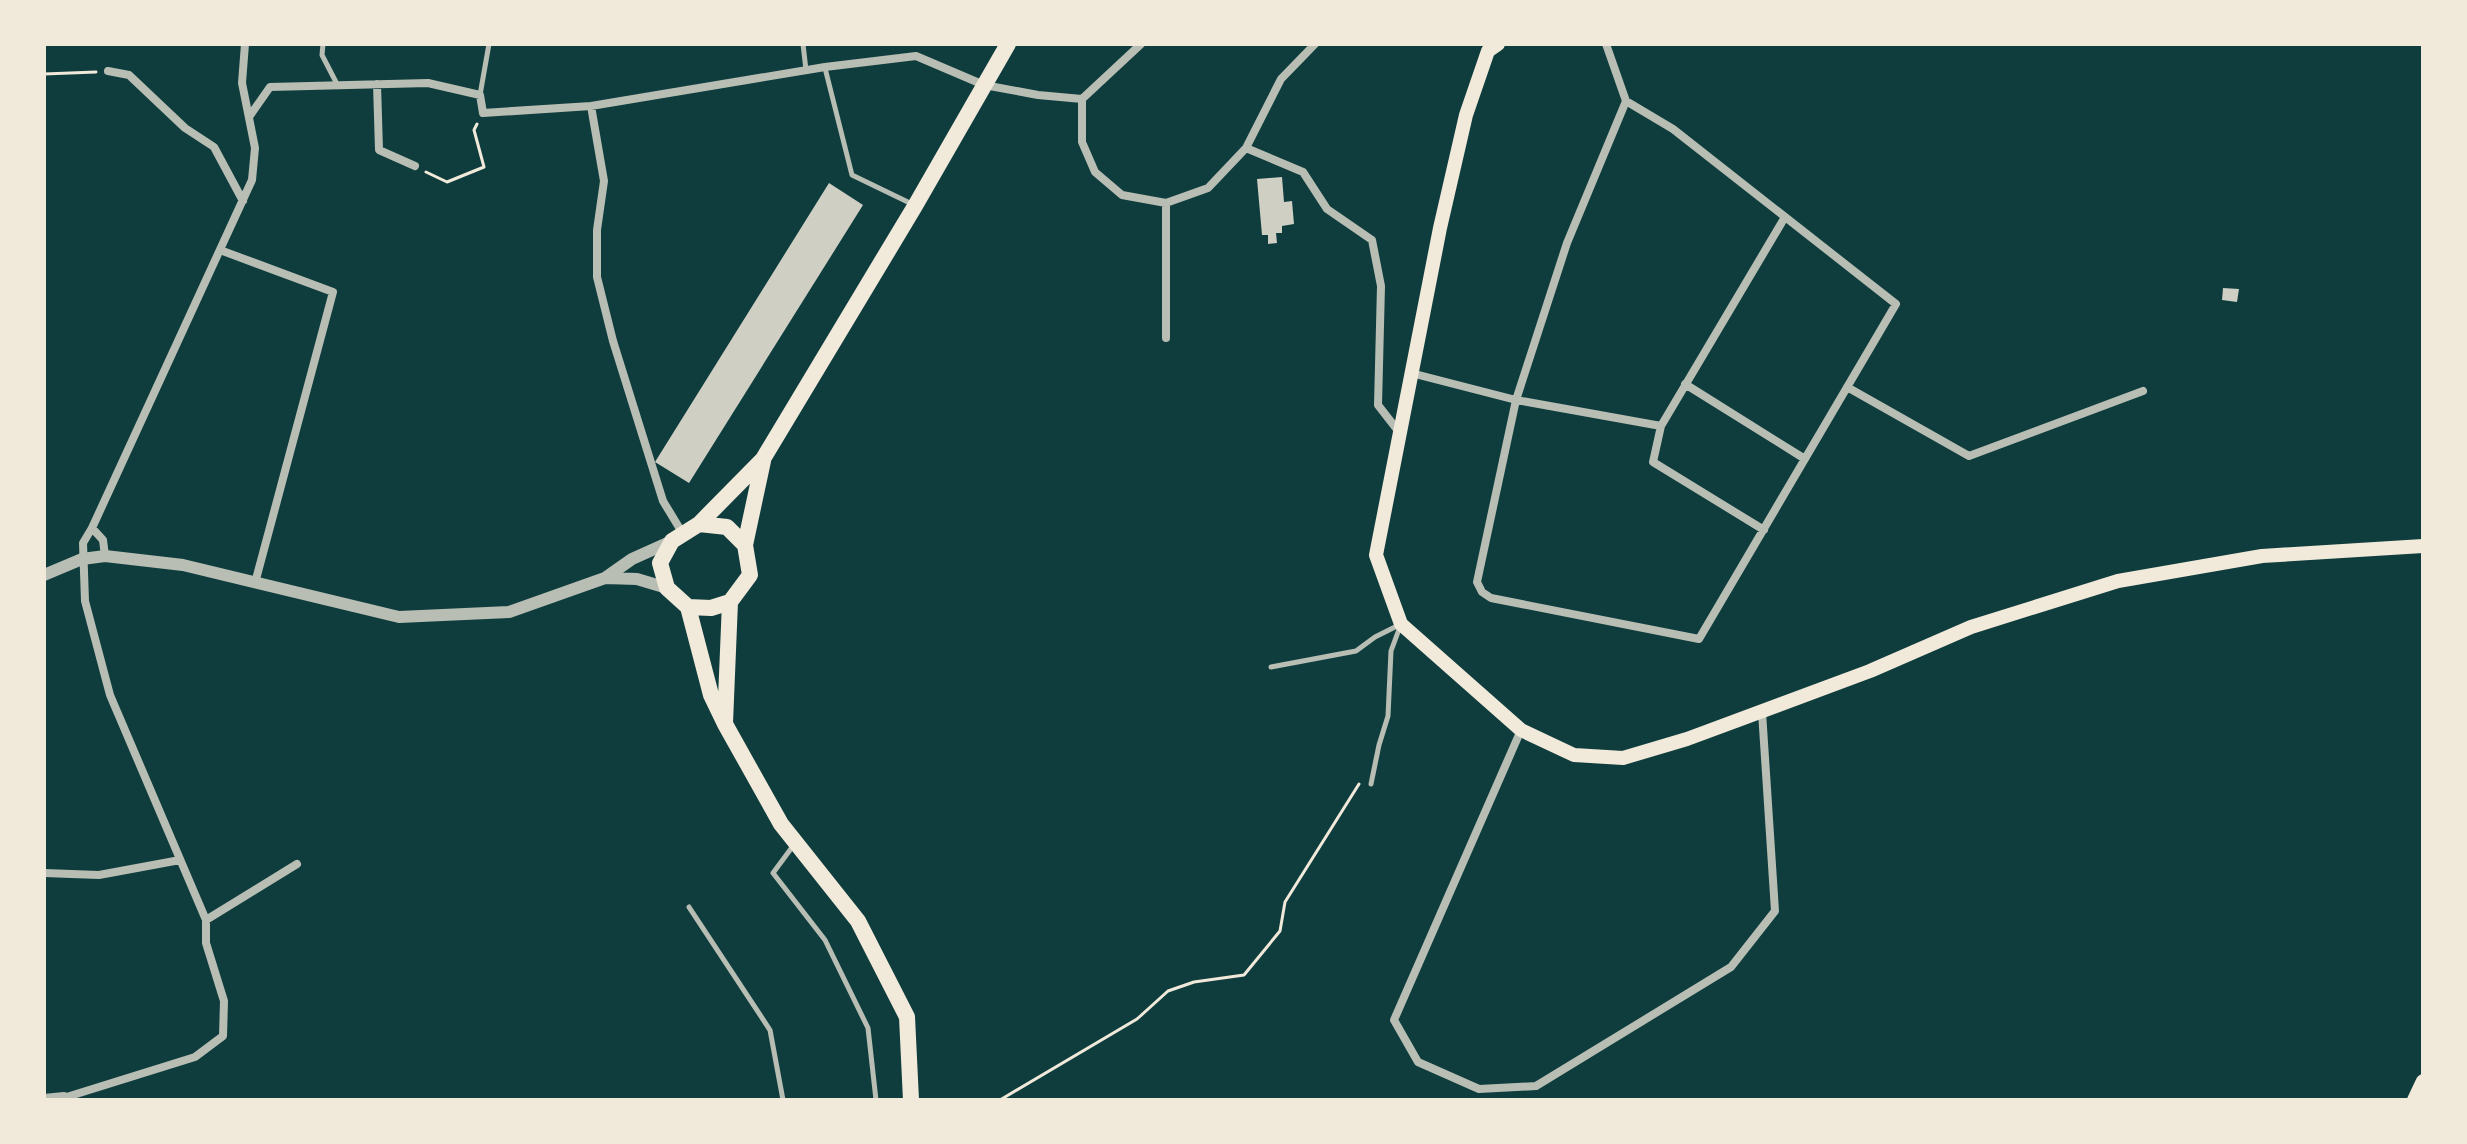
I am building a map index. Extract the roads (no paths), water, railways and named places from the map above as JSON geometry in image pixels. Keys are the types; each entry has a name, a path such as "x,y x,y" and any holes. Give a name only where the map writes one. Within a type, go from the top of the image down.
{"main road":[{"path":"911,1100 907,1017 858,921 781,824 725,724 711,695 688,607 667,588 660,563 678,537 699,524 763,459 1008,44"},
{"path":"1498,44 1488,51 1466,115 1440,228 1376,555 1401,624 1521,730 1574,755 1623,758 1762,712 1870,671 1971,627 2132,578 2262,556 2423,546"},
{"path":"725,724 730,602 750,575 745,545 763,459"},
{"path":"699,524 727,527 745,545"},
{"path":"688,607 711,608 730,602"},
{"path":"2414,1100 2423,1081"}],"street":[{"path":"44,1098 93,1090 195,1057 223,1036 224,1001 206,943 206,920 110,695 85,601 82,559 83,543 252,180 255,148 242,83 245,44"},
{"path":"1141,44 1082,99 1082,142 1095,172 1122,195 1166,203 1208,188 1246,148 1281,79 1315,44"},
{"path":"1606,44 1626,101 1673,129 1896,304 1699,639 1491,598 1482,592 1477,582 1516,400 1567,243 1626,101"},
{"path":"249,117 270,87 428,83 480,95 483,113 591,106 825,67 916,56 984,85 1082,99"},
{"path":"108,71 129,75 185,128 214,147 243,201"},
{"path":"377,84 379,150 415,166"},
{"path":"44,575 82,559 105,556 183,565 399,617 509,612 605,578 632,559 678,537 663,501 613,341 597,277 597,230 604,181 591,106"},
{"path":"1246,148 1303,172 1327,209 1372,240 1381,286 1378,405 1400,433"},
{"path":"1166,203 1166,338"},
{"path":"1764,530 1653,462 1661,426 1785,217"},
{"path":"220,250 333,292 255,583"},
{"path":"1411,373 1516,400 1661,426"},
{"path":"1685,384 1805,459"},
{"path":"1847,387 1969,456 2143,391"},
{"path":"92,528 103,540 105,556"},
{"path":"605,578 637,579 667,588"},
{"path":"1521,730 1394,1020 1418,1062 1479,1089 1536,1086 1731,967 1775,911 1762,712"},
{"path":"44,873 99,875 180,860"},
{"path":"206,920 297,864"},
{"path":"93,1090 97,1100"},
{"path":"57,1100 68,1095"}],"lane":[{"path":"323,44 322,55 338,86"},
{"path":"480,95 489,44"},
{"path":"803,44 806,70"},
{"path":"825,67 852,175 915,206"},
{"path":"1271,667 1356,651 1401,624"},
{"path":"1371,784 1388,716 1391,651 1401,624"},
{"path":"796,842 773,873 825,940 868,1028 876,1100"},
{"path":"689,907 770,1030 783,1100"}]}
